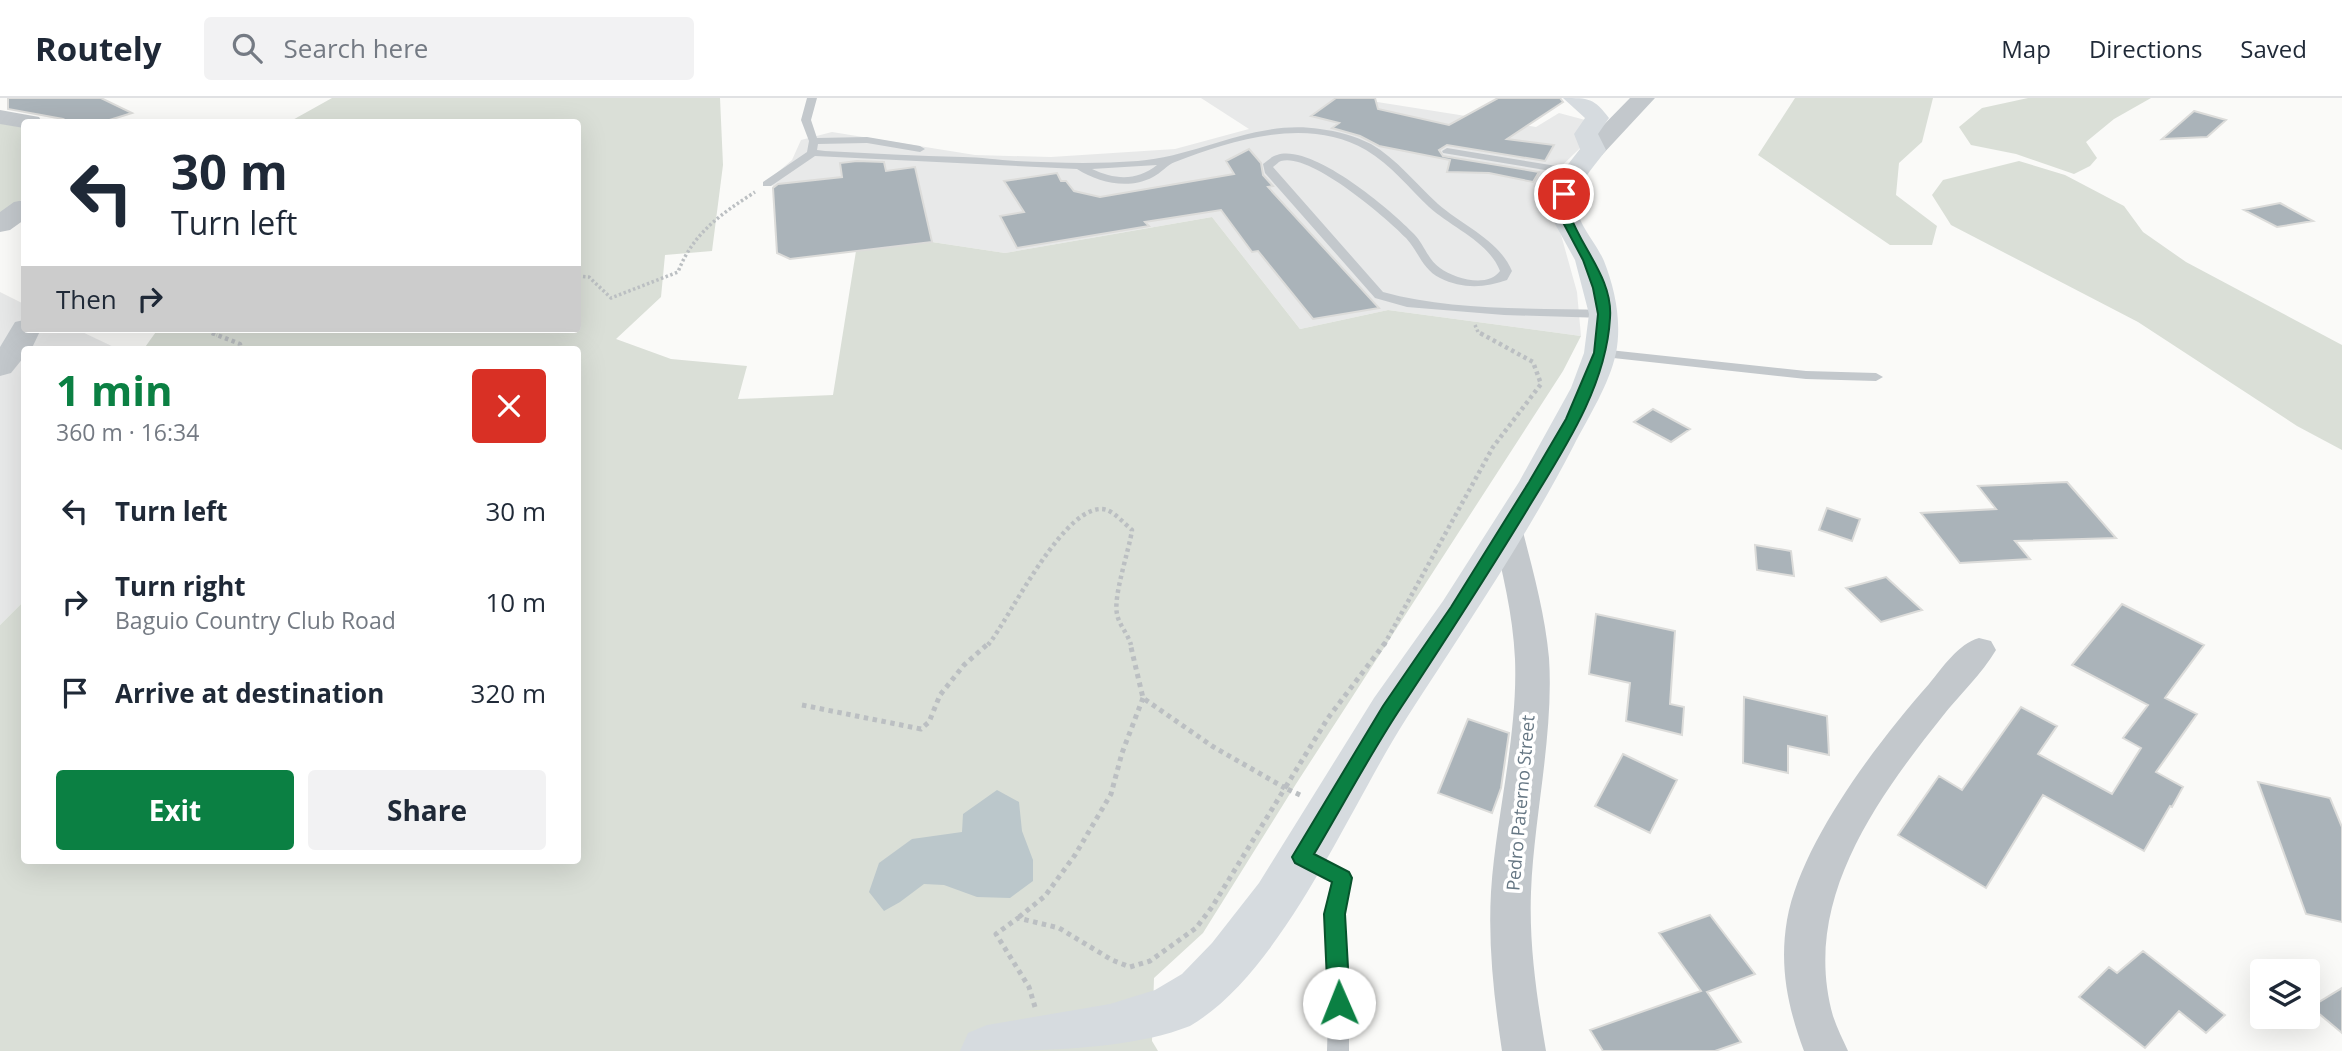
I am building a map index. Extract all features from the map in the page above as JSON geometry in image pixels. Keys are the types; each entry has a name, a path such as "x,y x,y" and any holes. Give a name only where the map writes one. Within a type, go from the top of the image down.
{"main road":[{"path":"987,1051 1110,1029 1168,1011 1200,991 1230,959 1276,898 1390,710 1505,544 1573,419 1600,353 1604,314 1589,260 1563,213 1564,194 1580,167 1586,134 1597,118 1596,114 1575,98"}],"street":[{"path":"1580,167 1643,98"},
{"path":"0,117 21,120"},
{"path":"0,366 21,342 24,333"},
{"name":"Pedro Paterno Street","path":"1505,544 1526,606 1532,660 1531,701 1511,893 1513,982 1524,1051"},
{"path":"1826,1051 1812,1017 1805,965 1809,914 1824,871 1873,785 1909,733 1979,650"}],"lane":[{"path":"812,98 804,116 804,123 813,147"},
{"path":"813,147 907,157 937,163 963,160 1075,166 1168,160 1257,133 1291,129 1320,131 1355,141 1384,157 1433,205 1499,257 1506,271 1503,277 1479,284 1438,273 1429,266 1421,249 1402,228 1338,177 1299,157 1279,157 1267,166 1379,295 1406,303 1604,314"},
{"path":"767,184 813,147 836,137 858,138 949,154 963,160"},
{"path":"1447,151 1532,164 1580,167"},
{"path":"1075,166 1093,174 1128,181 1149,177 1168,160"},
{"path":"1473,308 1479,284"},
{"path":"1600,353 1806,374 1876,377"},
{"path":"1301,857 1342,878 1334,914 1339,979 1338,1051"}],"path":[{"path":"581,276 589,276 611,298 678,272 687,249 701,230 767,184"},
{"path":"1018,918 1059,928 1112,960 1130,967 1150,961 1196,928 1328,718 1387,641 1493,447 1541,384 1533,362 1478,332 1470,316 1473,308"},
{"path":"211,333 240,346"},
{"path":"802,705 921,729 929,722 940,695 964,665 982,652 1003,627 1033,572 1077,517 1092,509 1108,510 1132,530 1128,561 1118,589 1117,614 1129,638 1143,698 1122,753 1111,794 1075,855 1045,896 996,934 1029,987 1037,1018"},
{"path":"1143,698 1198,738 1246,768 1304,797"}],"shaded area":[{"path":"332,98 720,98 723,165 712,251 665,255 661,297 616,339 671,359 747,366 738,399 833,395 856,251 932,242 1005,253 1212,217 1300,329 1388,310 1581,336 1563,371 1203,933 1154,978 1152,1041 1158,1051 0,1051 0,625 21,604 21,864 581,864 581,346 146,346 155,333 581,333 581,119 294,119"},
{"path":"1201,98 1352,98 1536,127 1559,113 1604,125 1546,181 1577,292 1581,336 1388,310 1300,329 1212,217 1005,253 932,242 790,259 777,253 772,177 792,160 801,140 832,132 975,155 1051,157 1175,149 1249,129"},
{"path":"1795,98 1933,98 1922,142 1899,163 1896,195 1937,226 1932,245 1890,245 1758,155"},
{"path":"2028,98 2151,98 2114,119 2086,142 2097,158 2090,166 2074,174 2016,154 1971,145 1959,127 1982,108"},
{"path":"0,123 21,126 21,200 11,213 0,219"},
{"path":"2019,161 2065,175 2124,206 2143,232 2186,262 2342,345 2342,450 2297,426 2138,322 1951,225 1932,195 1943,180"},
{"path":"0,292 21,302 21,333 84,333 112,346 21,346 21,604 0,625"},
{"path":"997,790 1019,802 1022,831 1033,860 1033,881 1010,898 977,897 944,885 924,884 884,911 869,892 879,863 912,839 962,832 963,814"}],"building":[{"path":"8,98 101,98 132,113 113,119 63,119 8,109"},
{"path":"1336,98 1375,98 1378,109 1449,125 1498,98 1560,98 1563,102 1507,139 1554,145 1545,161 1447,145 1439,150 1443,156 1539,172 1533,182 1489,173 1447,172 1450,160 1379,146 1360,136 1332,128 1339,123 1311,116"},
{"path":"2194,111 2226,120 2207,137 2162,139"},
{"path":"1249,149 1261,163 1263,175 1273,186 1268,187 1379,308 1313,319 1258,251 1252,252 1221,210 1145,222 1149,226 1017,248 1000,216 1024,212 1004,181 1057,173 1061,181 1066,181 1074,191 1100,197 1234,174 1226,161"},
{"path":"884,162 886,171 915,167 932,242 790,259 777,253 773,188 778,184 842,177 840,163"},
{"path":"2280,203 2313,221 2277,227 2244,210"},
{"path":"1653,409 1690,429 1671,442 1634,422"},
{"path":"2067,482 2116,538 2015,541 2030,559 1960,563 1921,513 1996,509 1978,486"},
{"path":"1827,508 1860,519 1852,541 1819,530"},
{"path":"1755,545 1791,551 1794,576 1757,570"},
{"path":"1886,577 1922,610 1881,622 1846,588"},
{"path":"2122,604 2204,645 2165,698 2197,714 2156,772 2183,787 2144,851 2043,795 1986,888 1898,835 1939,776 1962,790 2021,707 2057,726 2038,754 2112,794 2141,748 2123,738 2148,705 2072,665"},
{"path":"1596,614 1675,631 1670,704 1684,707 1682,735 1626,721 1630,683 1589,674"},
{"path":"1744,697 1827,716 1829,755 1788,746 1788,773 1743,763"},
{"path":"1468,719 1509,733 1501,788 1492,813 1438,793"},
{"path":"1623,754 1677,780 1650,833 1595,806"},
{"path":"2258,782 2330,798 2342,827 2342,922 2306,914"},
{"path":"1710,915 1755,974 1707,992 1741,1042 1715,1051 1603,1051 1590,1030 1701,991 1659,933"},
{"path":"2143,951 2225,1015 2206,1033 2179,1011 2145,1048 2079,997 2109,967 2117,973"},
{"path":"2342,988 2342,1033 2320,1015 2320,1001"}],"route":[{"path":"1339,1003 1334,914 1342,878 1301,857 1390,710 1457,611 1536,482 1573,419 1600,353 1604,314 1599,288 1589,260 1563,213 1564,194"}]}
